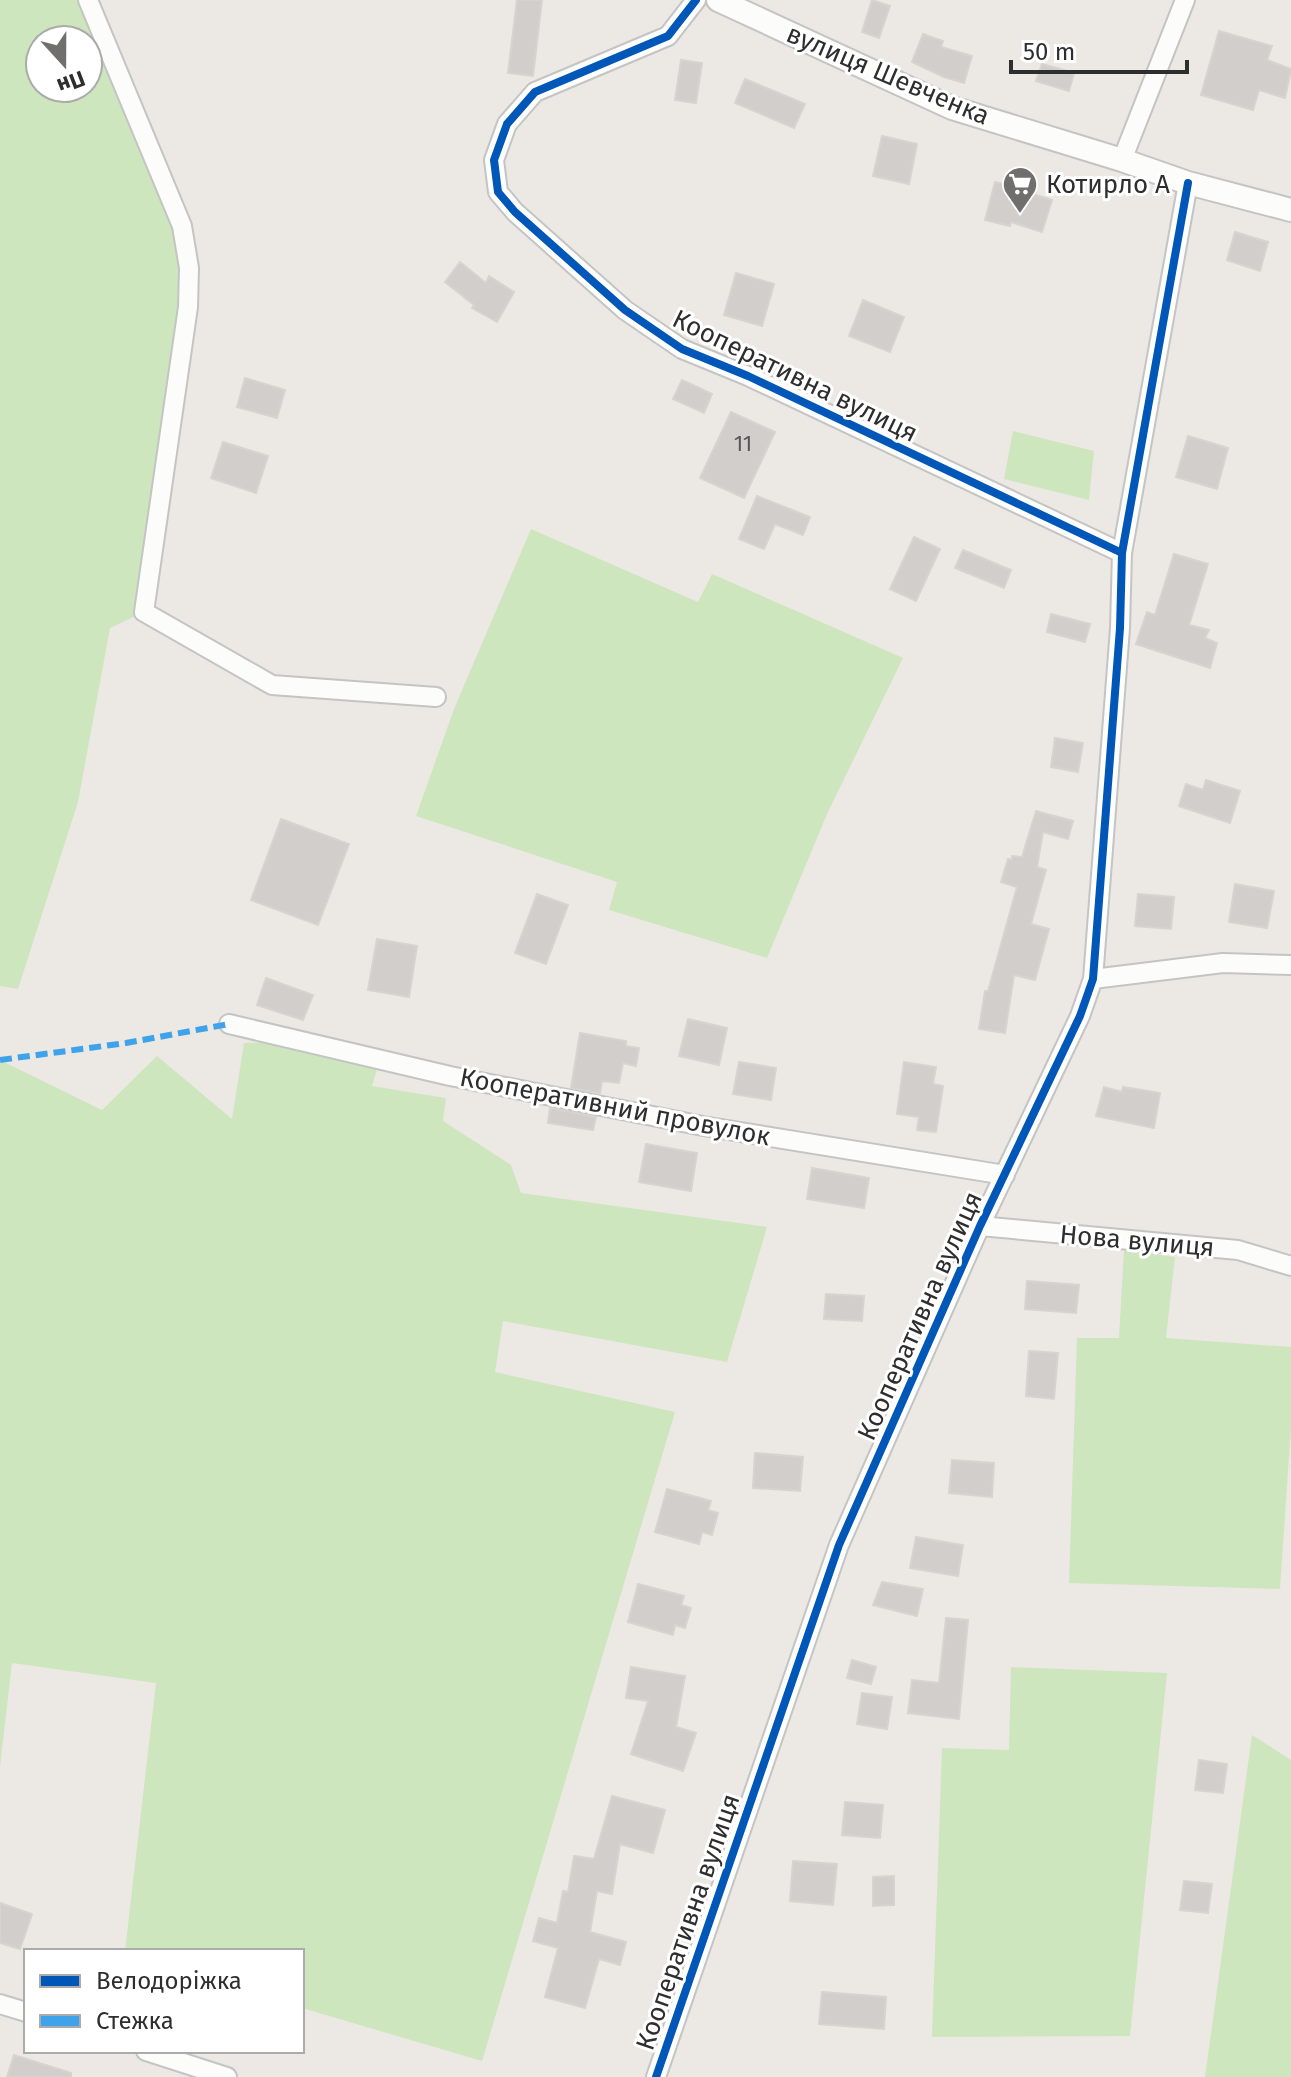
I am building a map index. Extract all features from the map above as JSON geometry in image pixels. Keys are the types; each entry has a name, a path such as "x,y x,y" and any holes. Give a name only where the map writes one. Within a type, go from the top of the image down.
{"street":[{"path":"88,0 182,226 189,268 188,307 144,612 272,685 436,697"},
{"name":"Кооперативна вулиця","path":"696,0 668,36 535,92 507,124 494,160 498,192 515,212 625,310 682,349 748,376 1122,553"},
{"name":"вулиця Шевченка","path":"718,0 952,108 1188,183 1291,210"},
{"path":"1122,160 1185,0"},
{"name":"Кооперативна вулиця","path":"656,2077 839,1545 980,1226 1080,1016 1093,979 1120,628 1122,553 1188,183"},
{"path":"1093,979 1223,963 1291,965"},
{"name":"Кооперативний провулок","path":"229,1024 450,1076 688,1123 1005,1175"},
{"name":"Нова вулиця","path":"980,1226 1238,1250 1291,1266"},
{"path":"0,2004 24,2011"},
{"path":"152,2053 227,2077"}],"green space":[{"path":"0,0 88,0 97,24 24,24 24,104 104,104 104,42 189,268 144,612 110,628 78,802 18,989 0,986"},
{"path":"1013,431 1094,451 1089,500 1004,479"},
{"path":"531,529 698,602 712,574 903,658 827,814 767,958 609,910 617,882 416,816 454,709"},
{"path":"272,1042 377,1069 372,1086 446,1098 443,1121 511,1165 521,1193 767,1227 727,1362 503,1321 495,1372 675,1412 482,2061 304,2009 304,1949 125,1949 156,1683 12,1663 0,1767 0,1060 102,1110 157,1056 232,1119 244,1043"},
{"path":"1124,1250 1175,1257 1166,1338 1291,1347 1291,1427 1280,1589 1069,1583 1077,1338 1119,1338"},
{"path":"1011,1667 1167,1673 1130,2036 932,2037 942,1748 1009,1750"},
{"path":"1252,1735 1291,1760 1291,2077 1205,2077"}],"building":[{"path":"517,0 542,0 533,76 508,73"},
{"path":"872,0 890,6 879,38 862,32"},
{"path":"1219,31 1272,46 1267,60 1291,69 1285,98 1259,90 1253,110 1201,95"},
{"path":"923,34 943,41 941,47 972,56 964,83 912,62"},
{"path":"681,60 702,63 696,103 675,100"},
{"path":"1042,64 1074,73 1069,91 1036,81"},
{"path":"745,79 805,104 794,128 735,103"},
{"path":"882,136 917,144 909,184 873,176"},
{"path":"995,182 1020,187 1019,190 1052,200 1042,232 1011,222 1010,226 985,220"},
{"path":"1235,232 1268,242 1260,271 1227,260"},
{"path":"460,262 486,283 489,276 514,292 497,322 472,308 474,305 445,282"},
{"path":"736,273 774,284 762,326 724,315"},
{"path":"863,300 904,317 890,352 849,336"},
{"path":"245,378 285,390 277,418 237,407"},
{"path":"682,380 712,394 704,413 673,399"},
{"path":"731,412 775,432 744,498 700,478"},
{"path":"1188,436 1228,448 1217,489 1176,477"},
{"path":"223,442 268,456 256,493 211,478"},
{"path":"757,496 810,517 803,535 775,524 764,549 739,539"},
{"path":"914,537 940,549 916,601 890,589"},
{"path":"963,550 1011,570 1004,588 955,568"},
{"path":"1174,554 1208,564 1189,625 1209,630 1205,638 1217,643 1210,668 1136,644 1147,612 1155,615"},
{"path":"1051,614 1090,624 1085,642 1047,632"},
{"path":"1055,738 1083,743 1078,772 1051,767"},
{"path":"1206,780 1240,791 1230,823 1179,806 1186,784 1203,790"},
{"path":"1036,811 1073,821 1068,839 1043,832 1037,867 1046,870 1031,924 1049,929 1035,980 1014,975 1005,1033 979,1029 985,991 988,991 1017,887 1001,882 1008,859 1012,860 1012,856 1022,857"},
{"path":"281,819 349,844 318,925 251,900"},
{"path":"1235,884 1274,891 1267,928 1229,922"},
{"path":"537,894 568,905 546,964 515,953"},
{"path":"1138,894 1174,897 1171,929 1135,926"},
{"path":"377,939 417,946 409,997 368,990"},
{"path":"266,978 313,995 303,1020 257,1005"},
{"path":"688,1019 727,1028 719,1065 679,1056"},
{"path":"580,1033 626,1041 626,1046 639,1048 636,1066 623,1063 619,1083 602,1081 600,1093 571,1088"},
{"path":"739,1062 776,1068 771,1100 733,1094"},
{"path":"904,1062 936,1067 933,1084 943,1086 936,1132 917,1130 919,1117 897,1114"},
{"path":"1104,1087 1122,1092 1123,1087 1160,1093 1154,1128 1096,1116"},
{"path":"550,1108 596,1117 593,1130 548,1123"},
{"path":"646,1144 697,1153 691,1191 639,1182"},
{"path":"812,1168 869,1178 864,1208 807,1199"},
{"path":"1027,1281 1079,1285 1076,1313 1025,1309"},
{"path":"826,1294 864,1296 862,1321 824,1319"},
{"path":"1029,1351 1058,1353 1054,1399 1026,1396"},
{"path":"755,1453 803,1457 800,1491 753,1488"},
{"path":"952,1460 994,1463 992,1497 949,1493"},
{"path":"667,1489 711,1501 708,1510 718,1513 712,1535 702,1532 699,1544 655,1532"},
{"path":"916,1537 963,1545 958,1576 910,1568"},
{"path":"882,1582 923,1589 917,1616 873,1605"},
{"path":"638,1584 684,1596 681,1605 691,1608 685,1628 675,1625 673,1635 628,1622"},
{"path":"946,1618 968,1620 959,1719 908,1713 912,1680 939,1683"},
{"path":"852,1660 876,1667 871,1684 847,1678"},
{"path":"631,1667 685,1676 676,1727 696,1733 683,1771 631,1754 648,1701 626,1698"},
{"path":"862,1693 892,1697 887,1729 857,1724"},
{"path":"1199,1760 1227,1764 1223,1793 1195,1790"},
{"path":"612,1796 665,1810 653,1853 620,1844 612,1894 597,1891 590,1932 626,1942 620,1965 599,1959 585,2008 545,1997 558,1948 533,1941 539,1918 557,1923 563,1891 568,1892 574,1856 594,1859"},
{"path":"845,1802 883,1805 880,1838 842,1835"},
{"path":"793,1861 837,1864 833,1905 790,1901"},
{"path":"894,1876 894,1905 873,1906 873,1877"},
{"path":"1184,1881 1212,1884 1208,1913 1180,1910"},
{"path":"0,1903 32,1914 20,1949 0,1943"},
{"path":"822,1992 886,1997 884,2029 819,2024"},
{"path":"14,2055 71,2073 71,2077 7,2077"}],"marked path":[{"path":"0,1060 126,1043 229,1024"}],"cycle path":[{"path":"696,0 668,36 535,92 507,124 494,160 498,192 515,212 625,310 682,349 748,376 1122,553"},
{"path":"656,2077 839,1545 980,1226 1080,1016 1093,979 1120,628 1122,553 1188,183"}],"place":[{"name":"Котирло А","path":"1020,215"}]}
